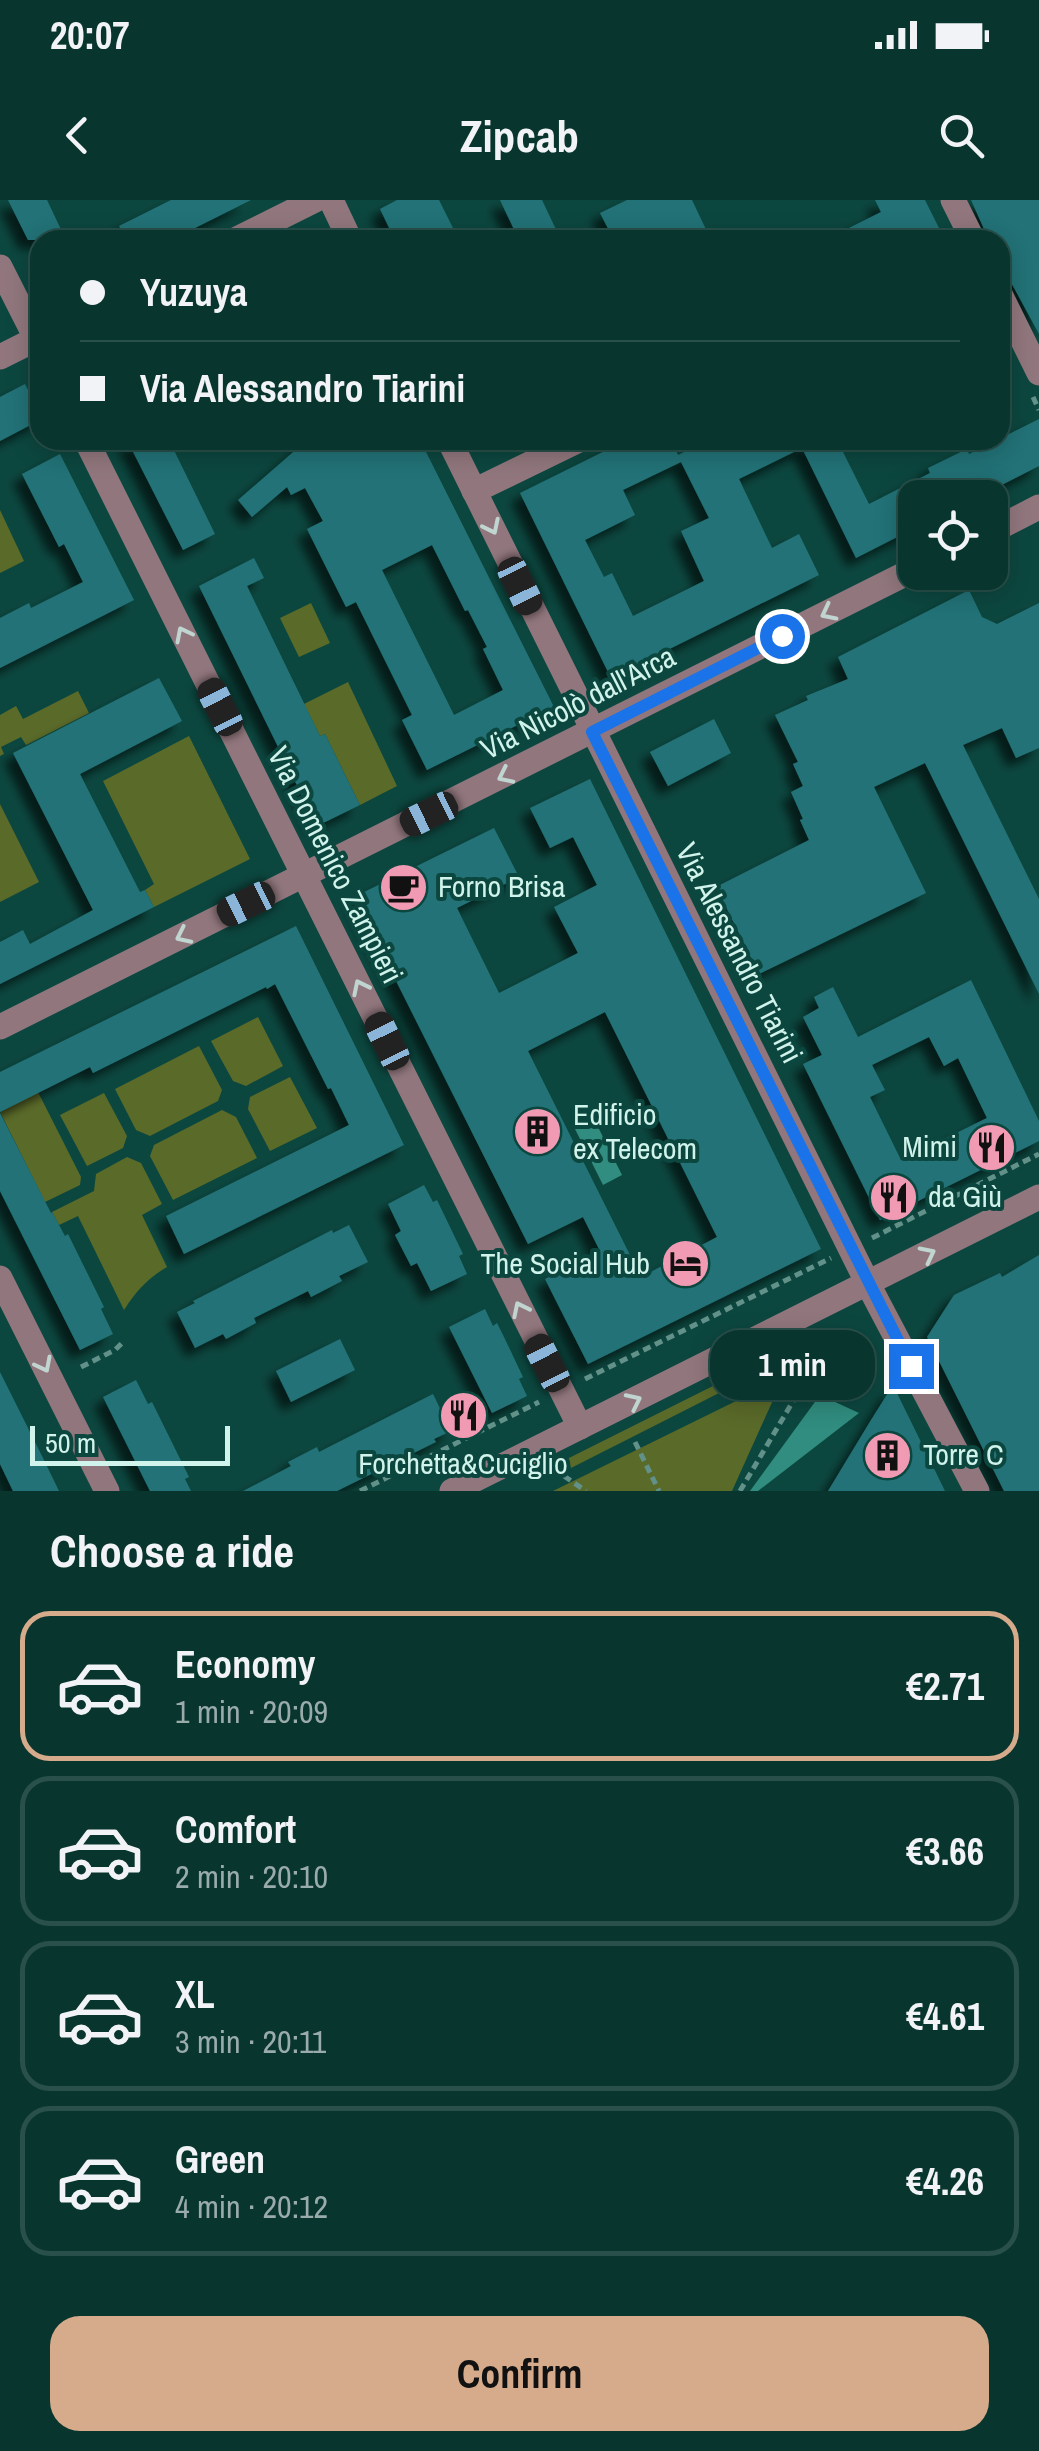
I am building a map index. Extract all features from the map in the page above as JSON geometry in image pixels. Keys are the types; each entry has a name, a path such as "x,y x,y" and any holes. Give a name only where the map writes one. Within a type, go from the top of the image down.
{"street":[{"path":"255,230 316,200"},
{"path":"331,200 345,230"},
{"path":"953,200 968,230"},
{"path":"0,267 30,323"},
{"path":"1010,315 1039,374"},
{"path":"0,357 30,344"},
{"name":"Via Domenico Zampieri","path":"91,450 580,1428"},
{"name":"Via Alessandro Tiarini","path":"454,450 868,1284 976,1491"},
{"path":"474,491 558,450"},
{"path":"1008,523 1039,507"},
{"name":"Via Nicolò dall'Arca","path":"0,1027 898,579"},
{"path":"452,1491 1039,1197"},
{"path":"0,1278 107,1491"}],"path":[{"path":"870,1239 1039,1154"},
{"path":"586,1379 840,1254"},
{"path":"81,1368 115,1350 124,1340"},
{"path":"740,1491 802,1386"},
{"path":"360,1491 541,1401"},
{"path":"635,1442 660,1491"},
{"path":"564,1476 586,1491"}],"shaded area":[{"path":"0,510 24,561 0,573"},
{"path":"311,603 330,643 299,657 280,618"},
{"path":"348,682 397,786 360,805 325,734 320,736 304,704"},
{"path":"78,691 89,713 26,745 21,737 1,747 4,754 0,756 0,715 16,706 23,719"},
{"path":"189,736 250,859 154,907 145,890 154,884 103,781"},
{"path":"0,804 39,882 0,902"},
{"path":"258,1017 283,1066 246,1086 233,1081 211,1041"},
{"path":"199,1046 222,1090 218,1101 150,1136 136,1130 115,1089"},
{"path":"290,1077 317,1128 270,1151 248,1109 250,1097"},
{"path":"38,1092 81,1177 80,1185 45,1202 0,1112"},
{"path":"104,1093 127,1136 123,1148 87,1166 60,1115"},
{"path":"222,1110 236,1117 257,1158 173,1200 150,1156 154,1145"},
{"path":"592,1115 622,1175 603,1185 573,1125"},
{"path":"127,1157 141,1163 162,1204 142,1215 167,1267 143,1285 124,1310 78,1216 59,1225 52,1212 94,1191 96,1174"},
{"path":"787,1349 782,1361 571,1468 567,1459"},
{"path":"783,1378 732,1491 553,1491"},
{"path":"820,1395 859,1413 758,1491 750,1491"}],"building":[{"path":"8,200 47,200 61,230 30,230 28,240"},
{"path":"171,200 251,200 191,230 122,230 119,226"},
{"path":"397,200 439,200 454,230 390,230 380,209"},
{"path":"500,200 542,200 556,230 514,230"},
{"path":"627,200 692,200 706,230 609,230 600,213"},
{"path":"875,200 925,200 940,230 845,230 881,212"},
{"path":"971,200 1039,200 1039,334 1010,280 1010,230 984,230"},
{"path":"25,384 30,394 30,425 0,441 0,397"},
{"path":"1039,419 1039,466 1008,482 916,480 930,473 928,468 965,450 969,454 977,450 1010,450 1010,434"},
{"path":"132,450 174,450 215,534 183,550"},
{"path":"296,450 425,450 554,707 427,770 402,720 412,715 356,602 346,607 307,529 323,521 305,488 291,495 287,487 252,517 238,500","holes":["432,545 465,611 468,610 503,690 454,715 382,570"]},
{"path":"607,450 676,450 678,455 688,450 798,450 739,479 772,548 799,534 819,575 611,678 520,493","holes":["681,462 709,518 681,531 704,581 633,616 612,573 604,577 585,540 635,515 623,490"]},
{"path":"803,450 842,450 869,504 898,489 898,537 856,558"},
{"path":"60,454 134,600 0,668 0,618 29,603 31,608 83,582 64,544 59,547 22,474"},
{"path":"254,558 264,578 247,586 320,736 325,734 360,805 317,826 199,586"},
{"path":"969,590 982,617 997,624 1039,603 1039,748 1016,758 1002,728 963,745 1039,899 1039,994 925,763 874,787 926,893 759,974 716,887 809,840 791,792 803,786 793,764 798,762 775,715 808,700 806,696 848,679 838,657"},
{"path":"159,678 182,721 80,774 140,892 145,890 154,907 0,984 0,942 23,930 30,944 93,910 13,753"},
{"path":"714,719 731,753 668,786 650,752"},
{"path":"590,779 821,1249 588,1364 545,1279 600,1251 583,1217 528,1244 354,897 494,828 519,877 457,908 499,993 578,953 554,907 597,885 573,837 550,848 530,808","holes":["605,1012 717,1237 641,1277 528,1051"]},
{"path":"296,926 404,1145 184,1254 166,1216 349,1125 275,984 93,1073 90,1067 0,1112 0,1072"},
{"path":"971,980 1039,1121 1039,1141 880,1220 803,1064 822,1055 803,1017 819,1008 814,997 833,987 858,1037","holes":["929,1037 944,1066 958,1058 987,1118 901,1160 870,1097 885,1090 872,1065"]},
{"path":"0,1113 104,1307 101,1309 113,1334 80,1350 0,1191"},
{"path":"424,1185 433,1202 437,1200 463,1254 459,1256 467,1274 431,1291 417,1263 411,1266 395,1235 401,1231 388,1204"},
{"path":"349,1225 368,1262 339,1276 342,1281 311,1297 308,1291 254,1318 256,1323 226,1339 223,1334 195,1348 177,1312 332,1230 333,1233"},
{"path":"1039,1255 1039,1491 1004,1491 927,1337 954,1295 1000,1273 1002,1277"},
{"path":"485,1309 504,1337 523,1377 519,1379 527,1396 492,1413 449,1327"},
{"path":"340,1339 355,1370 291,1402 276,1371"},
{"path":"0,1372 59,1491 13,1491 0,1464"},
{"path":"136,1380 148,1404 152,1402 189,1477 185,1479 191,1491 150,1491 103,1397"},
{"name":"Torre C","path":"893,1385 945,1491 828,1491 871,1420"},
{"path":"433,1394 451,1431 434,1439 436,1442 337,1491 243,1491 291,1466 288,1462 317,1447 319,1452"}],"place":[{"name":"Forno Brisa","path":"403,887"},
{"name":"Edificio ex Telecom","path":"538,1132"},
{"name":"Mimi","path":"992,1147"},
{"name":"da Giù","path":"893,1197"},
{"name":"The Social Hub","path":"685,1264"},
{"name":"Forchetta&Cuciglio","path":"463,1415"},
{"name":"Torre C","path":"888,1455"}],"route":[{"path":"782,636 592,732 911,1366"}]}
